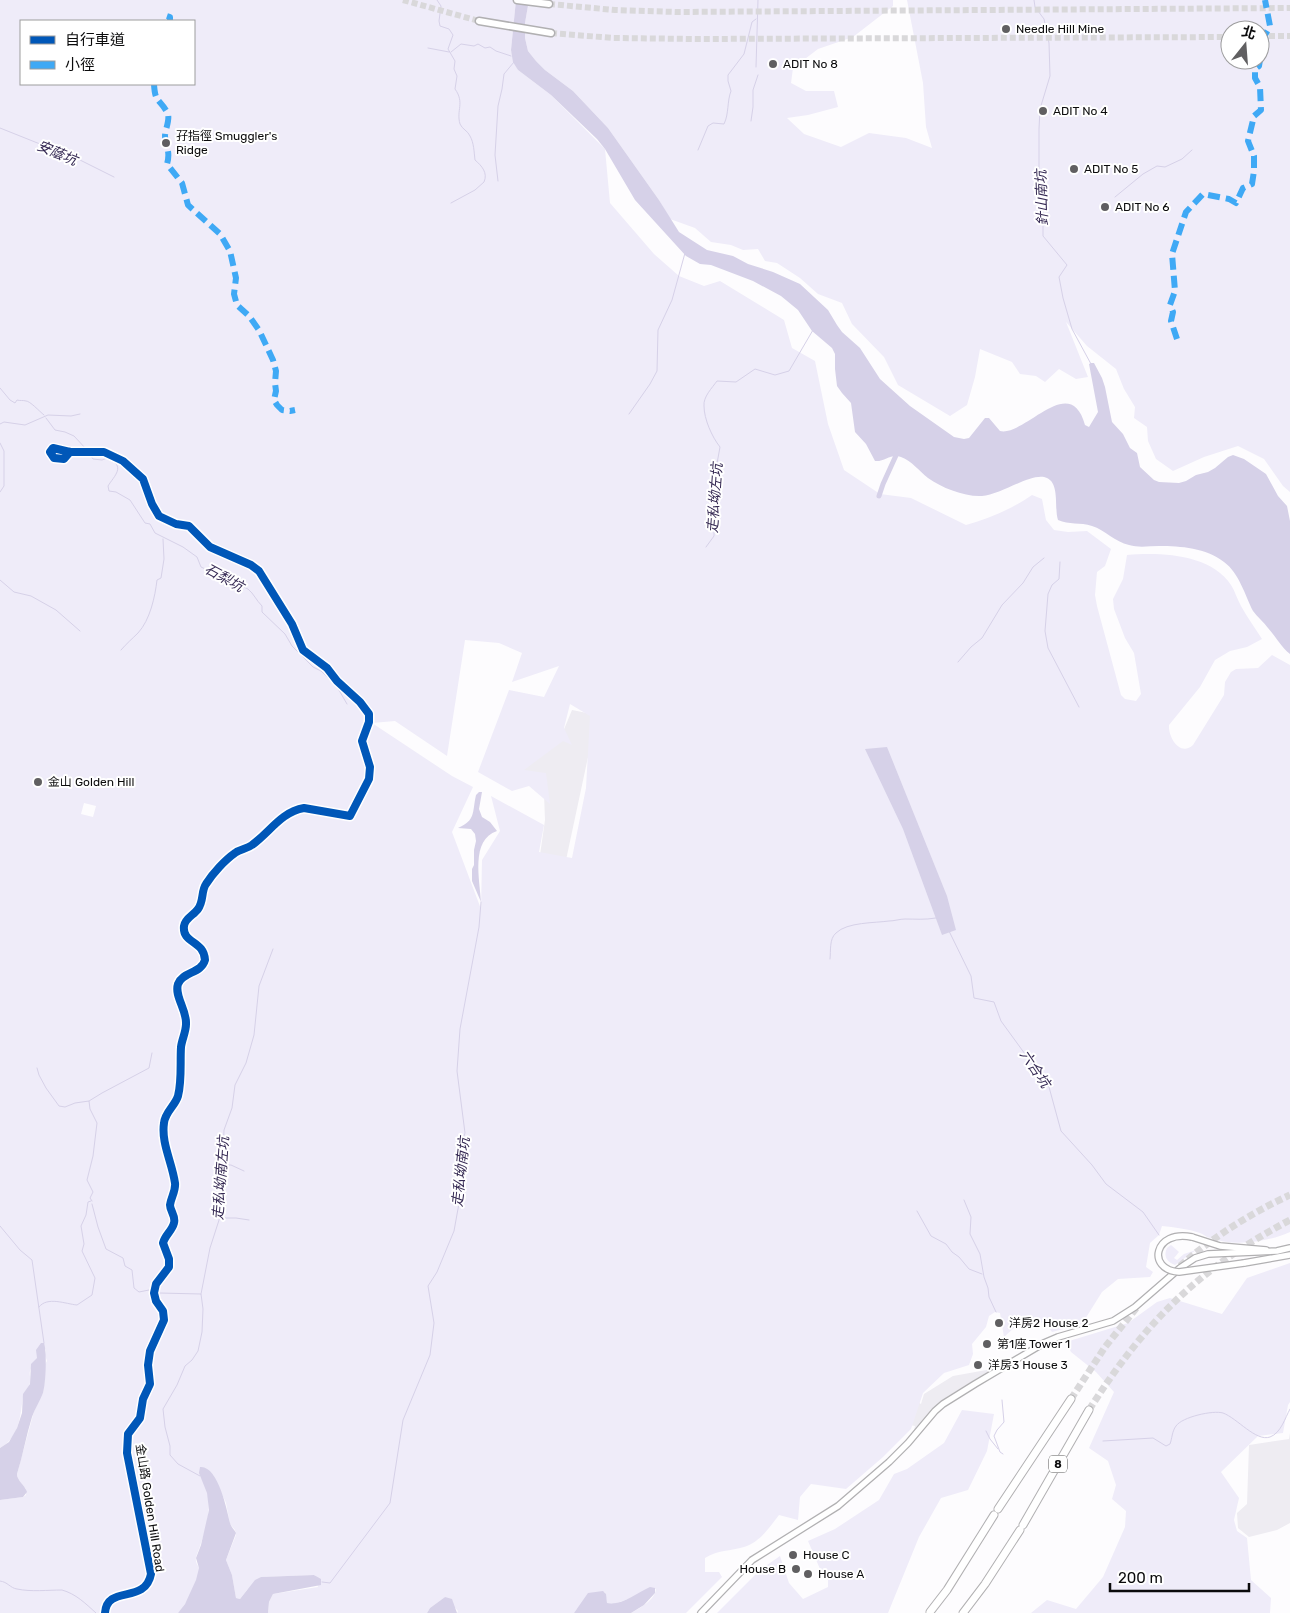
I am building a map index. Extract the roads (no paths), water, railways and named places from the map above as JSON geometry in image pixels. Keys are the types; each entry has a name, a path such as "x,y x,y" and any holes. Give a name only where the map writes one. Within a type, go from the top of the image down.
{"highway":[{"path":"517,0 549,4"},
{"path":"480,21 551,32"},
{"name":"8","path":"930,1612 947,1590 1071,1399"},
{"name":"8","path":"963,1613 985,1584 1021,1528 1089,1410"}],"main road":[{"path":"1277,1251 1220,1246 1192,1237 1175,1236 1162,1243 1159,1249 1159,1256 1164,1267 1178,1272 1290,1256"},
{"path":"700,1613 752,1560 838,1506 889,1462 939,1407 974,1384 1044,1344 1113,1321 1135,1307 1180,1268 1195,1258 1208,1254 1277,1251 1290,1248"}],"street":[{"name":"金山路 Golden Hill Road","path":"70,452 64,459 60,460 54,458 50,452 53,448 70,452 99,452 112,455 123,461 143,479 152,504 159,516 176,524 188,526 203,542 212,548 257,569 292,624 304,650 328,669 337,681 360,702 370,717 362,741 370,767 369,779 350,816 304,808 285,816 252,845 236,852 227,860 205,884 201,903 185,923 186,936 201,948 205,958 201,967 185,976 178,986 178,994 185,1012 186,1025 182,1044 178,1097 167,1114 164,1123 165,1144 175,1182 175,1190 170,1205 174,1221 163,1243 169,1261 168,1269 157,1282 154,1291 155,1299 164,1313 164,1320 150,1351 148,1365 150,1384 143,1399 141,1415 129,1432 127,1441 127,1453 151,1574 147,1585 141,1590 110,1600 106,1606 105,1613"}],"waterway":[{"path":"437,0 441,6 440,26 449,29 453,35 448,49 455,61 454,69 457,76 455,89 460,103 460,124 470,136 475,160 485,173 484,182 475,190 451,203"},
{"path":"756,67 758,0"},
{"name":"針山南坑","path":"1034,0 1035,7 1044,19 1049,43 1050,76 1040,109 1039,129 1039,182 1043,212 1043,236 1067,265 1059,277 1063,298 1072,329 1091,364"},
{"path":"698,150 708,126 713,123 724,124 731,91 728,75 744,54 752,22 756,19"},
{"path":"451,52 461,44 474,46 478,44 511,56"},
{"path":"428,48 449,52"},
{"path":"498,181 495,155 498,106 504,74 514,62"},
{"path":"751,121 753,90 758,75"},
{"name":"安蔭坑","path":"0,128 80,160 114,177"},
{"path":"1115,197 1143,174 1157,166 1165,167 1182,159 1192,150"},
{"path":"629,414 657,371 658,330 672,300 685,253"},
{"name":"走私坳左坑","path":"706,547 714,536 714,480 720,447 711,433 705,416 704,403 706,396 717,381 736,382 755,369 775,375 789,371 813,330"},
{"path":"0,388 10,400 15,403 17,400 28,401 44,415"},
{"path":"0,424 4,422 25,425 48,415 71,416 80,414"},
{"path":"46,418 55,430 74,436 87,450"},
{"path":"0,443 4,451 4,486 0,492"},
{"path":"879,496 898,451"},
{"name":"石梨坑","path":"89,453 93,459 102,460 107,458 116,464 118,468 116,475 108,486 109,491 116,492 130,500 145,523 150,524 155,533 183,547 197,557 201,567 248,589 262,606 262,612 285,634 292,646 313,667 321,671 336,685 347,704"},
{"path":"121,650 138,633 149,615 157,580 161,578 164,559 163,539"},
{"path":"958,662 982,638 1002,605 1023,583 1033,567 1044,558"},
{"path":"1060,562 1059,579 1052,585 1048,594 1045,631 1048,648 1079,707"},
{"path":"0,580 14,592 31,596 56,610 80,631"},
{"name":"走私坳南坑","path":"322,1582 330,1583 390,1503 403,1420 430,1355 434,1323 428,1286 437,1272 454,1231 463,1181 460,1149 465,1133 457,1071 460,1029 479,927 481,902"},
{"path":"830,959 831,942 836,933 841,929 861,924 903,919 936,918"},
{"name":"六合坑","path":"949,931 971,976 974,998 994,1002 1001,1021 1049,1087 1061,1131 1092,1165 1106,1184 1143,1212 1159,1235"},
{"name":"走私坳南左坑","path":"201,1294 210,1248 220,1217 224,1130 232,1108 235,1085 246,1063 254,1035 259,986 273,949"},
{"path":"89,1101 149,1068 152,1053"},
{"path":"37,1068 46,1088 59,1106 65,1107 89,1101 90,1109 97,1123 93,1156 87,1180 93,1192 90,1198 92,1201"},
{"path":"223,1165 231,1165 244,1171"},
{"path":"964,1200 971,1217 970,1234 980,1254 989,1297 996,1312"},
{"path":"39,1307 52,1301 77,1305 92,1295 95,1278 82,1251 84,1244 81,1226 86,1215 88,1202 91,1201"},
{"path":"92,1204 106,1249 123,1258 125,1266 132,1270 134,1288 139,1292 149,1290"},
{"path":"917,1211 931,1236 946,1244 969,1269 982,1274"},
{"path":"220,1218 249,1220"},
{"path":"0,1226 20,1250 32,1260 44,1343"},
{"path":"159,1293 201,1294 203,1309 202,1332 198,1351 185,1366 177,1385 163,1409 170,1455 178,1464 200,1476"},
{"path":"1002,1400 1004,1422 994,1436 1000,1452 1003,1454"},
{"path":"1103,1441 1153,1438 1166,1446 1170,1444 1174,1430 1179,1423 1198,1415 1212,1412 1223,1413 1253,1433 1265,1438 1274,1435 1280,1429 1290,1409"},
{"path":"986,1431 998,1449"},
{"path":"0,1581 22,1590 62,1590 76,1596 96,1613"}],"tunnel":[{"path":"403,0 479,21"},
{"path":"549,4 615,10 676,12 1290,8"},
{"path":"551,33 613,38 696,39 1220,37"},
{"path":"1270,36 1290,36"},
{"path":"1180,1266 1233,1226 1290,1195"},
{"path":"1089,1410 1131,1350 1176,1300 1228,1258 1257,1238 1290,1220"},
{"path":"1071,1399 1105,1347 1138,1306"}],"place":[{"name":"Needle Hill Mine","path":"1006,29"},
{"name":"ADIT No 8","path":"773,64"},
{"name":"ADIT No 4","path":"1043,111"},
{"name":"孖指徑 Smuggler's Ridge","path":"166,143"},
{"name":"ADIT No 5","path":"1074,169"},
{"name":"ADIT No 6","path":"1105,207"},
{"name":"金山 Golden Hill","path":"38,782"},
{"name":"洋房2 House 2","path":"999,1323"},
{"name":"第1座 Tower 1","path":"987,1344"},
{"name":"洋房3 House 3","path":"978,1365"},
{"name":"House C","path":"793,1555"},
{"name":"House B","path":"796,1569"},
{"name":"House A","path":"808,1574"}]}
